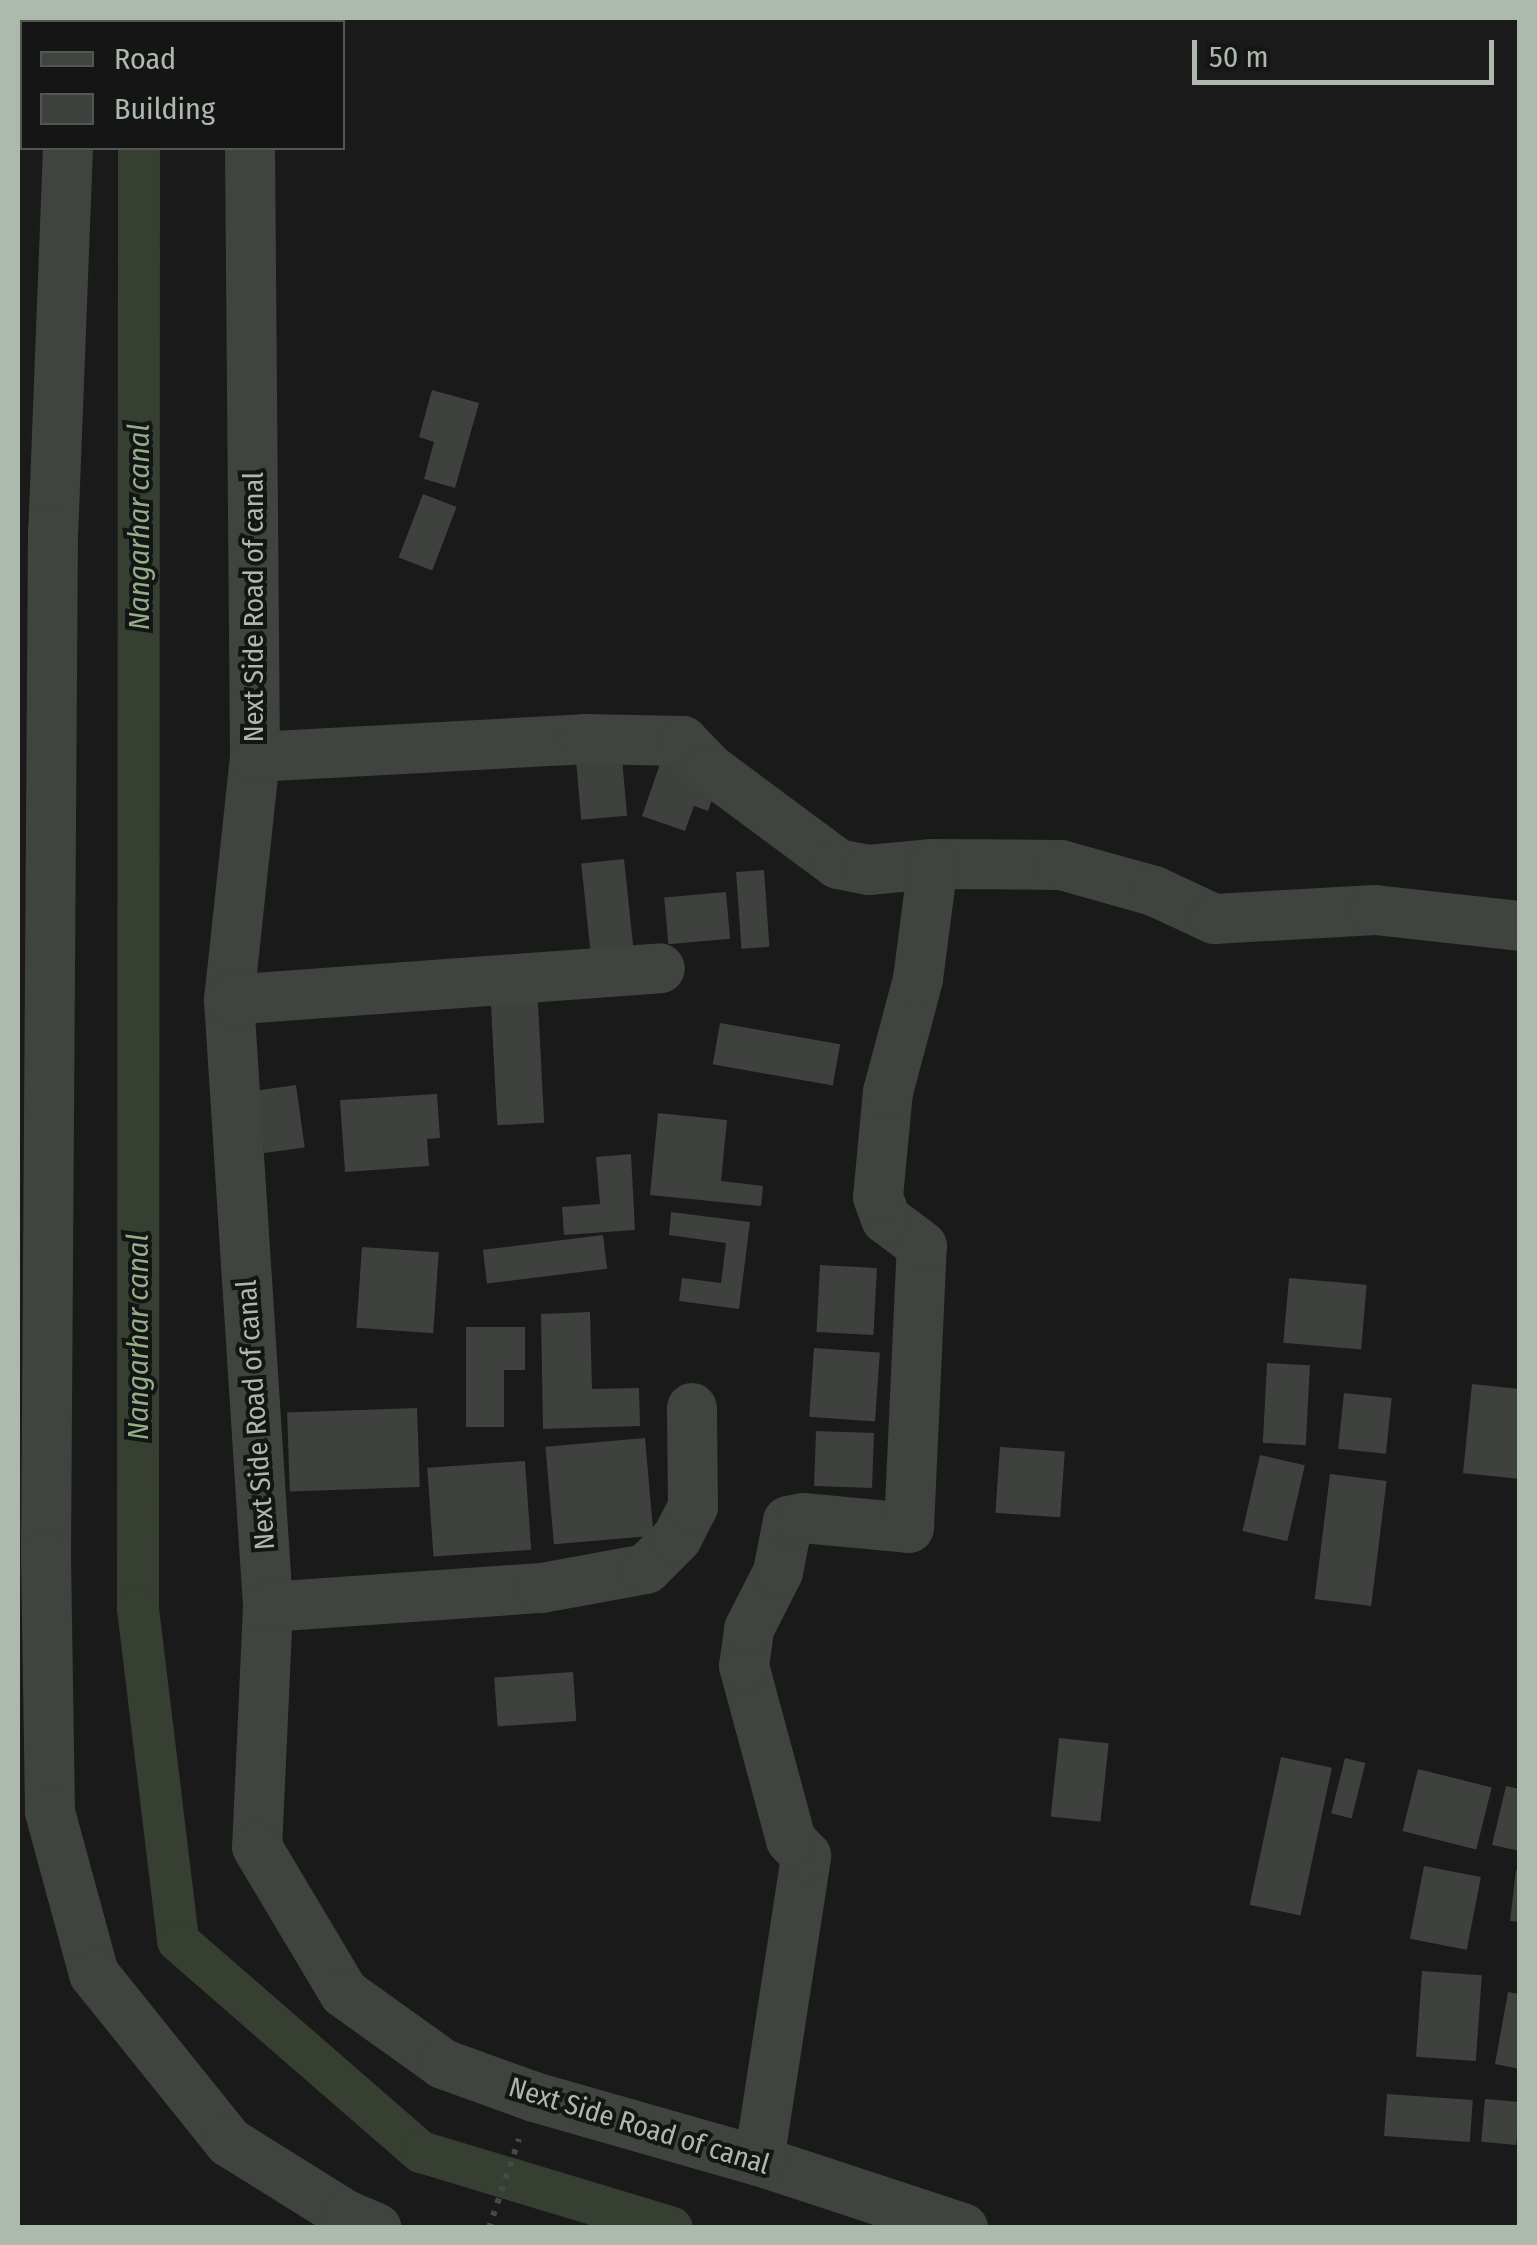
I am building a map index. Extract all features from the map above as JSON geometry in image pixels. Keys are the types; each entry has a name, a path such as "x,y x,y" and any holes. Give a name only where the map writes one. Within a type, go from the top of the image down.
{"street":[{"path":"68,150 33,991 46,1556 34,1619 50,1812 94,1974 230,2142 346,2215 376,2228"},
{"name":"Next Side Road of canal","path":"250,150 254,758 229,1000 268,1607 257,1846 344,1993 443,2064 534,2097 759,2161 963,2228"},
{"path":"254,758 584,739 684,742 710,769 838,864 869,870 933,864 1061,865 1154,892 1214,918 1374,910 1520,926"},
{"path":"759,2161 806,1856 791,1840 744,1666 749,1629 778,1572 788,1521 803,1518 909,1528 922,1246 886,1219 878,1198 888,1092 918,980 933,864"},
{"path":"229,1000 660,968"},
{"path":"268,1607 542,1588 646,1570 677,1538 693,1507 692,1408"}],"path":[{"path":"488,2228 522,2130"}],"building":[{"path":"432,390 479,403 455,488 424,479 434,442 419,437"},
{"path":"423,494 457,507 432,570 399,557"},
{"path":"622,758 627,816 581,820 576,762"},
{"path":"661,761 719,781 708,811 694,806 685,831 642,816"},
{"path":"624,859 635,959 592,964 581,863"},
{"path":"764,870 769,947 741,949 736,872"},
{"path":"726,892 730,939 668,944 664,897"},
{"path":"537,985 544,1123 497,1125 490,987"},
{"path":"720,1023 840,1044 833,1086 713,1064"},
{"path":"296,1085 305,1147 264,1153 255,1091"},
{"path":"437,1094 440,1138 427,1139 429,1166 345,1172 340,1100"},
{"path":"658,1113 727,1120 721,1181 763,1186 761,1206 650,1195"},
{"path":"631,1154 635,1230 564,1235 562,1207 600,1204 596,1157"},
{"path":"671,1212 750,1222 739,1309 679,1301 682,1278 721,1283 726,1243 669,1235"},
{"path":"603,1235 607,1269 487,1283 483,1250"},
{"path":"362,1247 439,1252 433,1333 356,1328"},
{"path":"820,1265 877,1268 873,1335 816,1332"},
{"path":"1289,1278 1367,1285 1361,1350 1283,1343"},
{"path":"590,1312 592,1389 639,1388 640,1426 543,1429 541,1314"},
{"path":"466,1327 525,1327 525,1370 504,1370 504,1427 466,1427"},
{"path":"814,1348 880,1353 875,1421 809,1417"},
{"path":"1267,1363 1310,1365 1306,1445 1263,1443"},
{"path":"1472,1384 1520,1389 1520,1479 1463,1473"},
{"path":"1344,1393 1392,1398 1386,1454 1338,1449"},
{"path":"417,1408 420,1487 290,1491 287,1413"},
{"path":"816,1431 874,1433 872,1488 814,1486"},
{"path":"645,1438 654,1536 554,1544 545,1447"},
{"path":"1000,1447 1065,1452 1060,1517 995,1513"},
{"path":"1260,1455 1305,1465 1287,1541 1242,1531"},
{"path":"525,1461 531,1550 433,1557 427,1468"},
{"path":"1330,1474 1387,1481 1371,1606 1315,1599"},
{"path":"573,1672 576,1721 498,1726 494,1678"},
{"path":"1059,1738 1109,1743 1100,1822 1051,1817"},
{"path":"1281,1757 1332,1768 1300,1916 1250,1905"},
{"path":"1345,1758 1365,1763 1352,1818 1331,1813"},
{"path":"1418,1769 1492,1787 1476,1849 1403,1831"},
{"path":"1506,1786 1520,1789 1520,1851 1492,1845"},
{"path":"1424,1866 1481,1877 1467,1950 1410,1939"},
{"path":"1516,1870 1520,1870 1520,1922 1510,1921"},
{"path":"1422,1971 1482,1975 1476,2061 1416,2057"},
{"path":"1508,1992 1520,1994 1520,2069 1495,2064"},
{"path":"1387,2094 1473,2100 1470,2142 1384,2136"},
{"path":"1485,2099 1520,2102 1516,2145 1481,2142"}],"waterway":[{"name":"Nangarhar canal","path":"139,150 138,1609 178,1941 421,2152 672,2228"}]}
